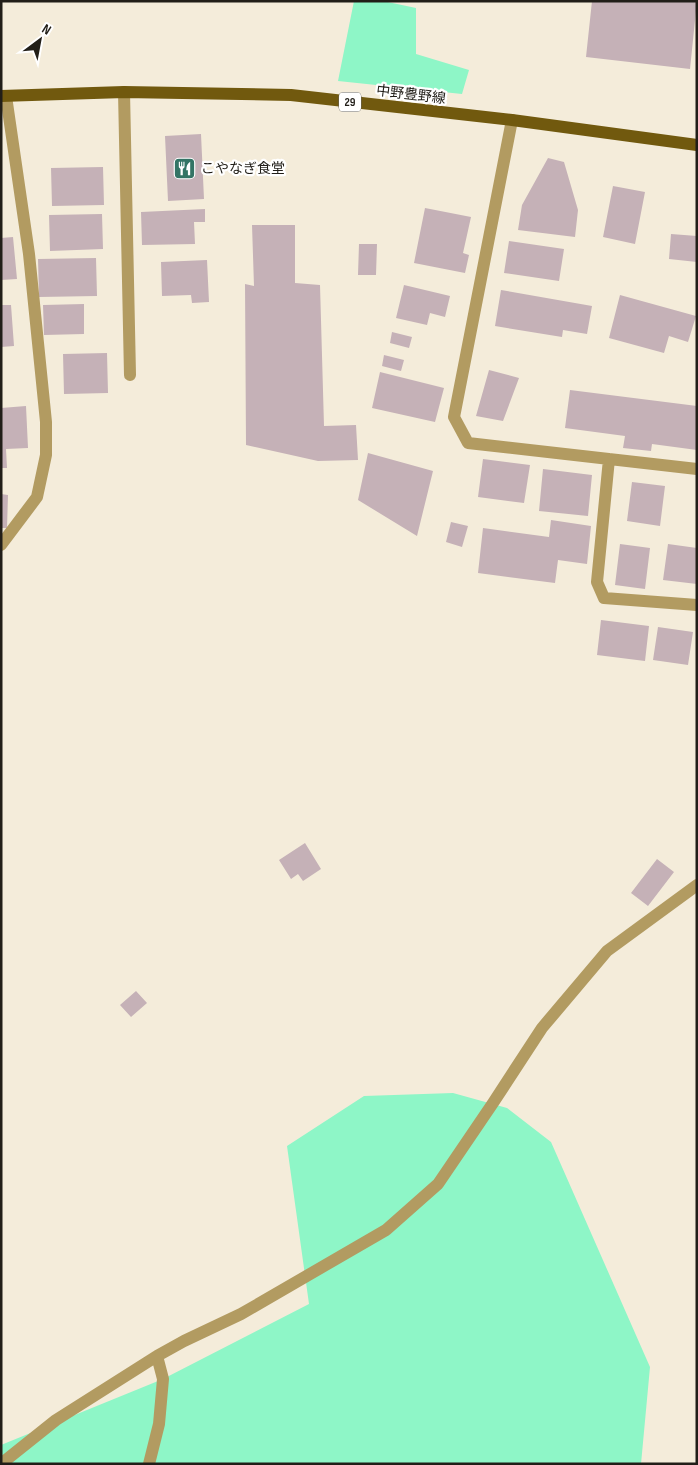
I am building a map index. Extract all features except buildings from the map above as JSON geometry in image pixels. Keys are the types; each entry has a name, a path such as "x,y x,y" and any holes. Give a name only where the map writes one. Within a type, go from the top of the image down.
{"main road":[{"name":"中野豊野線","path":"4,96 124,92 292,95 512,120 697,145"}],"street":[{"path":"124,92 130,375"},
{"path":"1,545 37,497 46,455 46,422 29,254 4,96"},
{"path":"512,120 454,417 468,443 697,469"},
{"path":"609,459 597,582 604,598 697,605"},
{"path":"1,1464 56,1420 157,1356 241,1314 386,1230 438,1184 542,1028 607,951 697,885"},
{"path":"149,1464 159,1424 163,1379 157,1356"}],"green space":[{"path":"354,1 383,1 416,8 416,54 469,70 462,94 338,81"},
{"path":"453,1093 507,1108 551,1142 650,1367 641,1464 1,1464 1,1445 163,1379 309,1304 287,1146 364,1096"}],"place":[{"name":"こやなぎ食堂","path":"185,168"}]}
